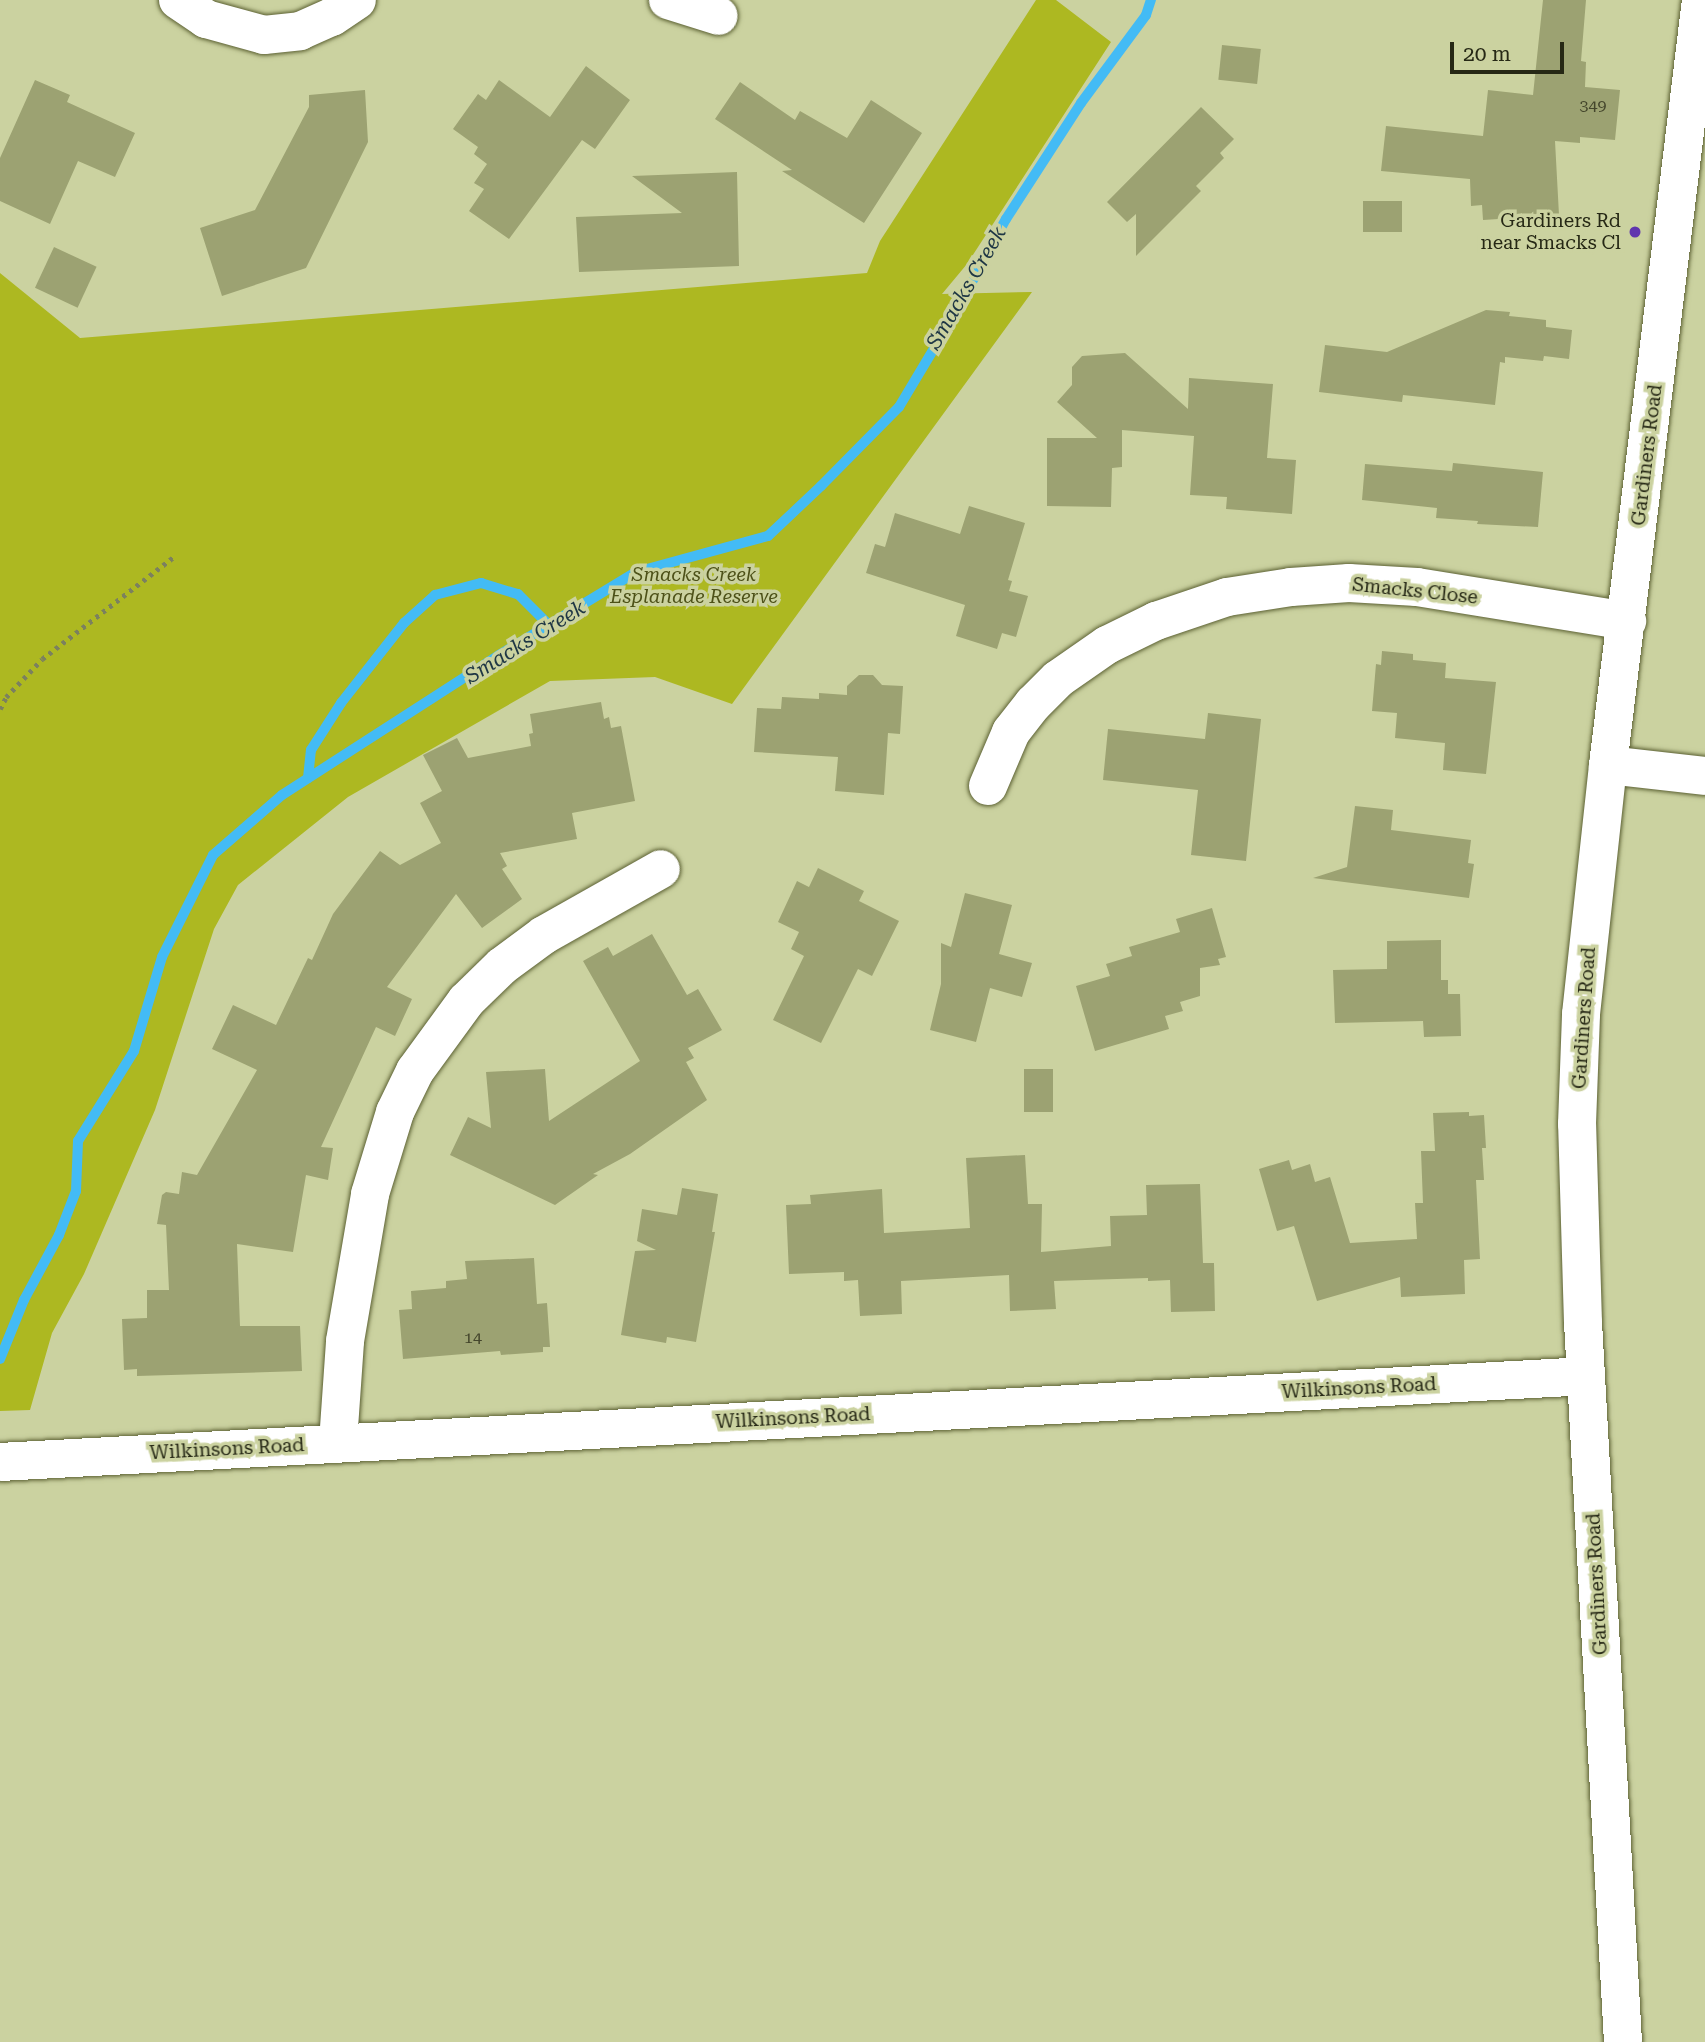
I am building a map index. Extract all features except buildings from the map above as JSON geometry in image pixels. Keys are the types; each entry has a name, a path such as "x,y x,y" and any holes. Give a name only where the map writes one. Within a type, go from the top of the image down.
{"street":[{"path":"178,0 206,19 264,35 300,31 332,17 356,0"},
{"path":"668,0 719,16"},
{"name":"Gardiners Road","path":"1623,2042 1586,1376 1577,1124 1581,1014 1608,765 1701,0"},
{"name":"Smacks Close","path":"988,786 1011,732 1032,704 1058,679 1107,645 1156,621 1227,597 1291,587 1349,583 1417,587 1627,621"},
{"path":"1608,765 1705,776"},
{"path":"338,1442 345,1342 370,1194 395,1112 415,1070 466,1001 502,966 544,935 661,869"},
{"name":"Wilkinsons Road","path":"0,1462 1586,1376"}],"path":[{"path":"0,709 6,697 42,659 175,556"}],"green space":[{"name":"Smacks Creek Esplanade Reserve","path":"1036,0 1056,0 1111,42 967,264 942,294 1032,292 732,704 655,677 550,681 348,797 238,885 214,929 155,1110 84,1274 52,1333 30,1410 0,1411 0,273 80,338 867,273 880,241"}],"waterway":[{"name":"Smacks Creek","path":"0,1359 24,1300 59,1235 76,1191 78,1141 134,1051 162,957 213,855 282,795 499,655 636,572 768,536 899,407 954,315 1006,219 1081,103 1146,15 1151,0"},
{"path":"308,778 311,750 341,703 404,623 435,595 481,583 518,594 549,625"}],"place":[{"name":"Gardiners Rd near Smacks Cl","path":"1635,232"}]}
